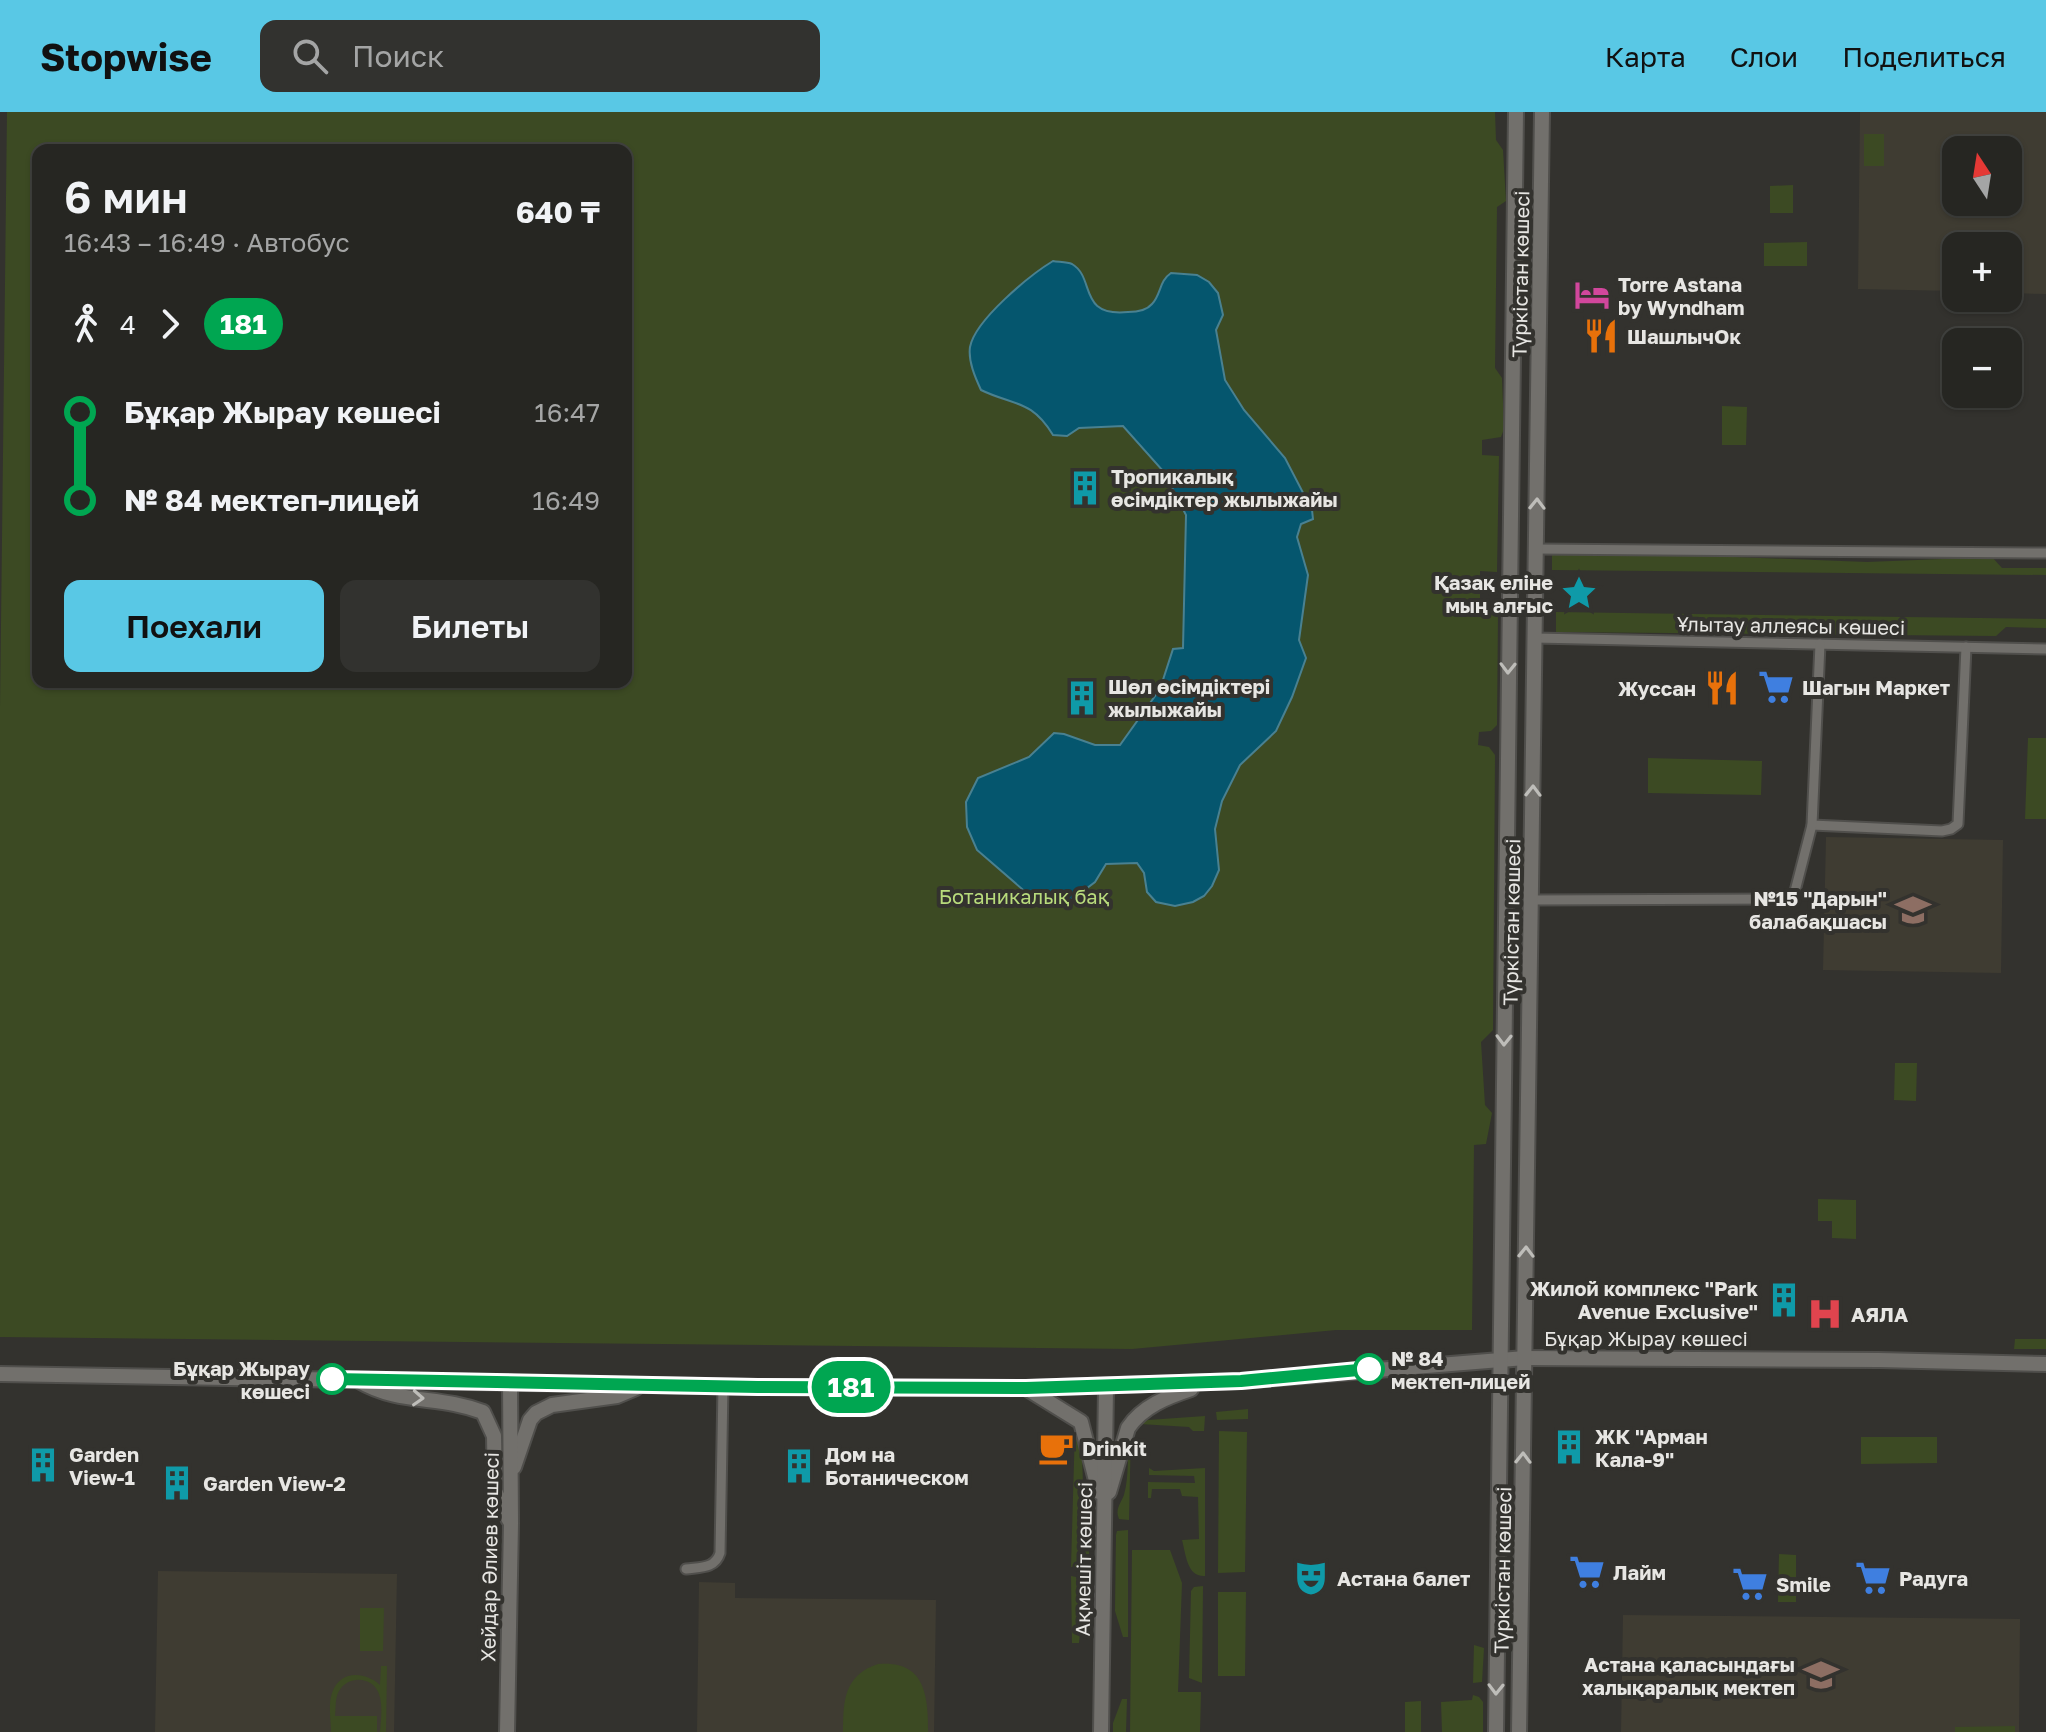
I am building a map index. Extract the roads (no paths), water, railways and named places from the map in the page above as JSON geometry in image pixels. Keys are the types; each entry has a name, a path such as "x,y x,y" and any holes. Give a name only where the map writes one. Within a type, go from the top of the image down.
{"street":[{"name":"Түркістан көшесі","path":"1496,1732 1516,112"},
{"name":"Түркістан көшесі","path":"1519,1732 1542,112"},
{"path":"1515,160 1517,169 1530,173 1542,156"},
{"path":"1514,236 1523,223 1529,222 1536,224 1541,235"},
{"path":"1510,550 1518,569 1533,567 1536,555 2046,553"},
{"path":"1509,627 1518,616 1525,616 1531,622 1535,638"},
{"name":"Ұлытау аллеясы көшесі","path":"1535,638 2046,649"},
{"path":"1532,900 1787,899 1794,895 1812,825 1820,644"},
{"path":"1812,825 1942,831 1958,824 1966,647"},
{"name":"Бұқар Жырау көшесі","path":"0,1374 1026,1388 1210,1383 1525,1358 1865,1359 2046,1364"},
{"path":"356,1379 388,1395 441,1401 483,1412 494,1436 495,1491 511,1523"},
{"name":"Хейдар Әлиев көшесі","path":"507,1732 510,1382"},
{"path":"1104,1508 1128,1428 1133,1421 1166,1397 1210,1383"},
{"path":"511,1475 530,1420 536,1413 552,1405 617,1396 644,1385"},
{"path":"686,1569 710,1566 720,1553 723,1386"},
{"name":"Ақмешіт көшесі","path":"1101,1732 1106,1387"},
{"path":"1026,1388 1081,1422 1104,1508"}],"water":[{"path":"1053,261 1072,264 1079,270 1094,303 1112,312 1134,312 1147,308 1171,273 1197,275 1209,282 1218,293 1223,315 1216,330 1225,380 1244,410 1285,458 1312,510 1313,519 1301,524 1297,537 1308,575 1299,640 1306,658 1276,731 1240,765 1222,801 1215,829 1219,870 1212,886 1204,896 1193,902 1175,906 1156,902 1147,892 1144,873 1137,863 1106,864 1095,882 1066,904 1036,901 977,850 967,827 966,802 978,778 1029,757 1054,733 1095,745 1120,745 1160,689 1173,649 1183,648 1186,515 1164,472 1123,426 1079,428 1067,436 1053,435 1029,409 981,390 972,369 970,347 982,324 1018,287"}],"place":[{"name":"Torre Astana by Wyndham","path":"1592,295"},
{"name":"ШашлычОк","path":"1601,336"},
{"name":"Тропикалық өсімдіктер жылыжайы","path":"1085,488"},
{"name":"Қазақ еліне мың алғыс","path":"1579,593"},
{"name":"Шагын Маркет","path":"1776,687"},
{"name":"Жуссан","path":"1722,688"},
{"name":"Шөл өсімдіктері жылыжайы","path":"1082,698"},
{"name":"№15 \"Дарын\" балабақшасы","path":"1913,910"},
{"name":"Жилой комплекс \"Park Avenue Exclusive\"","path":"1784,1300"},
{"name":"АЯЛА","path":"1825,1314"},
{"name":"№ 84 мектеп-лицей","path":"1369,1369"},
{"name":"Бұқар Жырау көшесі","path":"332,1379"},
{"name":"ЖК \"Арман Кала-9\"","path":"1569,1447"},
{"name":"Drinkit","path":"1056,1448"},
{"name":"Garden View-1","path":"43,1465"},
{"name":"Дом на Ботаническом","path":"799,1466"},
{"name":"Garden View-2","path":"177,1483"},
{"name":"Лайм","path":"1587,1572"},
{"name":"Астана балет","path":"1311,1578"},
{"name":"Радуга","path":"1873,1578"},
{"name":"Smile","path":"1750,1584"},
{"name":"Астана қаласындағы халықаралық мектеп","path":"1821,1675"}],"park label":[{"name":"Ботаникалық бақ","path":"1024,896"}]}
